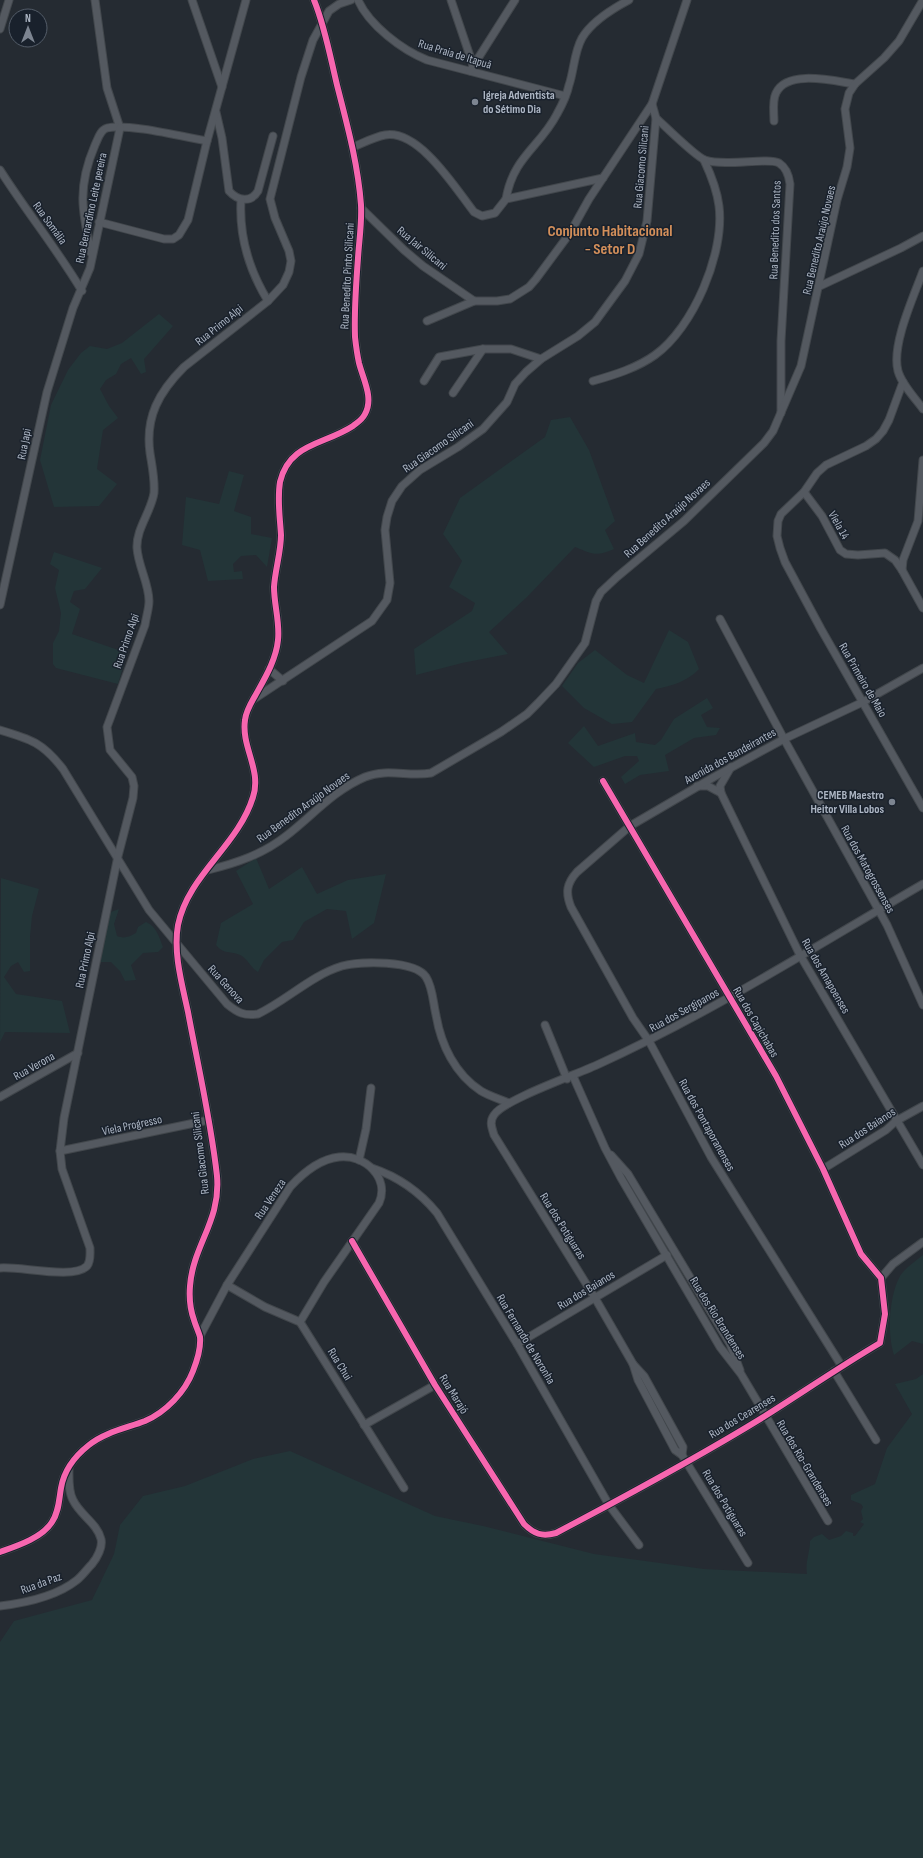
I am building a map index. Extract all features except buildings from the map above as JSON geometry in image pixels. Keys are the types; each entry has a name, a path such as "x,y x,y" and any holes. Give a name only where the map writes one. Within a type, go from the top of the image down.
{"street":[{"path":"0,29 9,0"},
{"path":"95,0 106,88 120,128"},
{"path":"192,0 222,88"},
{"path":"99,222 164,239 174,239 179,235 188,220 207,141 246,0"},
{"name":"Rua Benedito Pinto Silicani","path":"256,788 255,770 245,737 244,726 245,717 275,658 278,640 278,616 274,591 281,535 279,492 284,470 294,455 301,450 347,430 358,422 367,410 368,395 357,354 354,311 361,208 353,147 322,22 314,0"},
{"name":"Rua Primo Alpi","path":"0,1268 20,1268 64,1273 78,1272 86,1266 90,1258 90,1248 65,1180 60,1151 64,1118 118,856 133,798 134,786 132,776 110,750 107,727 145,625 148,610 148,591 138,556 137,546 138,536 154,493 149,441 149,422 158,400 173,378 184,367 268,301 283,285 289,272 291,261 289,250 275,218 270,199 301,77 313,40 329,11 339,4 351,0"},
{"name":"Rua Praia de Itapuã","path":"358,0 364,12 374,23 411,54 427,60 472,68 565,96"},
{"path":"451,0 472,68"},
{"path":"472,68 515,0"},
{"path":"353,147 385,135 408,139 434,162 474,212 482,216 495,213 506,199 511,176 517,165 556,115 565,96 582,39 590,28 612,8 629,0"},
{"path":"427,321 474,301 497,301 510,299 529,287 570,233 603,178 652,104 687,0"},
{"name":"Rua Benedito Araújo Novaes","path":"208,870 255,855 285,836 335,795 363,778 383,772 431,773 487,741 527,714 548,693 580,651 587,637 596,601 601,592 684,521 764,443 781,416 801,366 820,286 837,200 847,167 850,148 845,109 849,93 855,84 884,58 898,42 923,0"},
{"path":"774,120 774,102 776,93 788,81 795,79 808,79 855,84"},
{"name":"Rua Giacomo Silicani","path":"253,700 284,681 372,621 387,600 390,583 385,530 386,517 396,494 410,477 483,429 507,402 515,384 526,372 541,359 578,336 595,322 625,281 636,261 644,237 647,221 656,118 652,104"},
{"path":"216,111 222,138 229,191 233,196 241,200 255,197 273,136"},
{"path":"593,381 616,374 654,355 677,334 695,304 711,266 719,238 719,207 715,185 704,160 656,118"},
{"path":"91,256 81,199 84,177 89,160 101,132 107,128 120,128 207,141"},
{"name":"Rua Bernardino Leite pereira","path":"82,291 90,268 91,256 120,128"},
{"name":"Rua Benedito dos Santos","path":"704,160 727,164 769,161 778,162 785,168 789,176 790,184 781,341 781,416"},
{"name":"Rua Somália","path":"0,170 20,201 67,265 82,291"},
{"path":"506,199 603,178"},
{"path":"241,200 240,219 245,248 259,286 268,301"},
{"name":"Rua Jair Silicani","path":"361,208 423,266 474,301"},
{"path":"820,286 895,252 923,236"},
{"path":"923,271 898,345 897,364 903,382 923,410"},
{"name":"Rua Japi","path":"0,605 47,392 74,308 82,291"},
{"path":"424,381 439,357 483,349 517,350 541,359"},
{"path":"452,393 483,349"},
{"path":"804,492 817,473 826,465 866,446 876,439 889,420 903,382"},
{"path":"902,570 903,560 918,521 923,460"},
{"name":"Rua Primeiro de Maio","path":"804,492 786,508 778,521 780,548 785,562 923,808"},
{"name":"Viela 14","path":"804,492 822,516 840,550 846,554 858,555 885,553 895,560 902,570 923,608"},
{"name":"Rua dos Matogrossenses","path":"720,618 784,739 887,925 923,1005"},
{"name":"Avenida dos Bandeirantes","path":"567,888 570,880 577,872 630,826 731,767 784,739 863,702 923,668"},
{"path":"269,669 284,681"},
{"name":"Rua Genova","path":"0,730 29,739 41,746 53,756 63,769 118,856 149,910 227,1004 238,1013 247,1015 258,1014 323,974 343,966 364,963 406,966 418,969 426,976 431,987 440,1035 449,1056 462,1075 482,1092 509,1103"},
{"path":"720,793 720,786 731,767"},
{"name":"Rua dos Capichabas","path":"603,781 776,1076 823,1169 861,1254 881,1278"},
{"path":"697,786 708,786 720,793"},
{"name":"Rua Giacomo Silicani","path":"0,1552 21,1544 50,1526 58,1509 63,1477 69,1467 92,1443 108,1434 150,1419 175,1399 189,1380 194,1367 199,1352 200,1336 189,1302 190,1283 194,1264 215,1211 218,1195 217,1176 209,1120 181,980 177,944 178,924 186,902 195,884 208,870 239,828 249,809 256,788"},
{"name":"Rua dos Amapoenses","path":"720,793 800,955 923,1165"},
{"name":"Rua dos Sergipanos","path":"509,1103 570,1078 649,1041 729,997 923,884"},
{"name":"Rua dos Pontaporanenses","path":"567,888 571,907 633,1018 649,1041 711,1157 842,1365"},
{"path":"545,1025 605,1148"},
{"name":"Rua Verona","path":"0,1097 78,1054"},
{"path":"359,1160 366,1129 371,1088"},
{"name":"Rua dos Potiguaras","path":"509,1103 493,1116 490,1125 494,1135 595,1298 633,1364 638,1380 675,1450 682,1455 687,1462 748,1563"},
{"name":"Rua dos Baianos","path":"823,1169 886,1130 896,1121 923,1106"},
{"name":"Viela Progresso","path":"60,1151 209,1120"},
{"name":"Rua dos Rio Brandenses","path":"605,1148 720,1347 741,1374"},
{"name":"Rua dos Rio Brandenses","path":"605,1148 621,1166 640,1194 730,1344 741,1374"},
{"name":"Rua Veneza","path":"200,1336 227,1285 290,1187 301,1176 313,1167 338,1157 350,1157 359,1160 372,1168"},
{"path":"227,1285 264,1307 300,1322 324,1282 379,1203 382,1196 380,1177 372,1168"},
{"name":"Rua Fernando de Noronha","path":"372,1168 392,1175 425,1199 433,1208 517,1344 609,1505 639,1545"},
{"name":"Rua Marajó","path":"352,1241 435,1385 524,1524 531,1531 541,1535 556,1533"},
{"path":"881,1278 893,1264 923,1242"},
{"name":"Rua dos Baianos","path":"517,1344 667,1255"},
{"name":"Rua dos Cearenses","path":"556,1533 687,1462 764,1416 842,1365 880,1343 885,1314 881,1278"},
{"name":"Rua Chui","path":"300,1322 404,1488"},
{"path":"834,1371 876,1440"},
{"name":"Rua dos Rio-Grandenses","path":"741,1374 764,1416 828,1521"},
{"path":"364,1425 435,1385"},
{"name":"Rua da Paz","path":"0,1606 14,1604 51,1594 66,1588 78,1579 95,1560 100,1550 102,1541 94,1525 72,1498 69,1467"}],"shaded area":[{"path":"159,314 173,326 144,359 146,372 141,374 131,358 121,364 116,374 106,380 100,389 109,406 118,418 103,430 97,469 117,484 99,506 54,507 40,460 51,405 68,370 81,353 90,346 107,349 122,343"},
{"path":"570,417 589,450 615,521 605,530 614,549 594,554 575,547 527,597 489,632 508,654 462,663 416,675 414,649 472,611 475,603 449,587 462,561 443,534 460,498 545,437 551,420"},
{"path":"229,471 244,475 234,511 251,517 251,534 272,538 267,567 256,555 241,556 233,564 234,572 242,571 243,579 208,581 200,550 182,545 186,497 219,504"},
{"path":"54,552 102,568 85,589 74,591 70,602 80,609 72,634 127,653 118,684 56,668 53,664 53,643 59,631 61,613 55,588 59,570 50,564"},
{"path":"669,630 688,642 699,669 690,677 656,689 632,722 612,724 584,708 562,686 578,663 595,650 627,675 644,683"},
{"path":"707,698 713,708 701,715 707,727 720,728 716,735 694,738 665,755 669,771 640,775 625,784 621,777 639,761 637,756 625,756 594,767 568,743 584,726 598,746 635,733 636,742 655,745 661,740 674,719"},
{"path":"256,858 269,889 302,867 317,894 348,880 386,874 374,923 352,939 346,911 327,909 304,922 293,940 282,942 264,960 258,972 242,956 235,953 222,951 216,945 221,923 253,904 236,871"},
{"path":"1,878 39,889 32,916 30,937 30,971 24,972 18,962 11,966 4,977 16,994 62,1001 70,1033 5,1032 0,1042"},
{"path":"119,909 114,924 117,936 131,936 136,933 138,927 146,922 155,929 163,947 158,952 143,953 131,965 136,980 125,981 120,971 111,962 100,962 108,913"},
{"path":"923,1255 923,1344 912,1341 894,1355 890,1337 890,1315 893,1294 902,1273"},
{"path":"923,1374 923,1858 0,1858 0,1642 14,1621 92,1600 114,1554 120,1525 143,1496 185,1486 253,1459 290,1451 435,1516 483,1526 594,1554 704,1569 807,1574 810,1541 814,1537 822,1534 829,1540 841,1536 846,1531 853,1533 853,1536 855,1536 864,1524 860,1522 863,1519 861,1511 863,1507 861,1504 851,1500 851,1495 875,1484 887,1448 912,1414 895,1384 916,1379"}],"cycle path":[{"path":"0,1552 29,1541 48,1528 56,1514 62,1481 67,1469 75,1459 84,1449 102,1437 145,1421 167,1407 180,1394 190,1379 199,1350 200,1337 191,1308 190,1286 196,1258 215,1206 217,1176 208,1114 177,957 178,925 183,907 192,891 202,875 236,831 246,815 253,797 255,777 246,740 245,720 246,713 270,669 277,647 278,627 274,587 281,541 279,502 280,482 291,459 309,446 353,426 363,418 368,402 367,388 358,360 355,337 355,298 361,218 360,190 348,129 324,31 314,0"},
{"path":"352,1241 435,1385 524,1524 531,1530 542,1535 556,1533 687,1462 765,1416 880,1343 885,1314 881,1278 861,1254 823,1169 776,1076 603,781"}],"place":[{"name":"Igreja Adventista do Sétimo Dia","path":"475,102"},
{"name":"CEMEB Maestro Heitor Villa Lobos","path":"892,802"}],"district":[{"name":"Conjunto Habitacional - Setor D","path":"610,239"}]}
